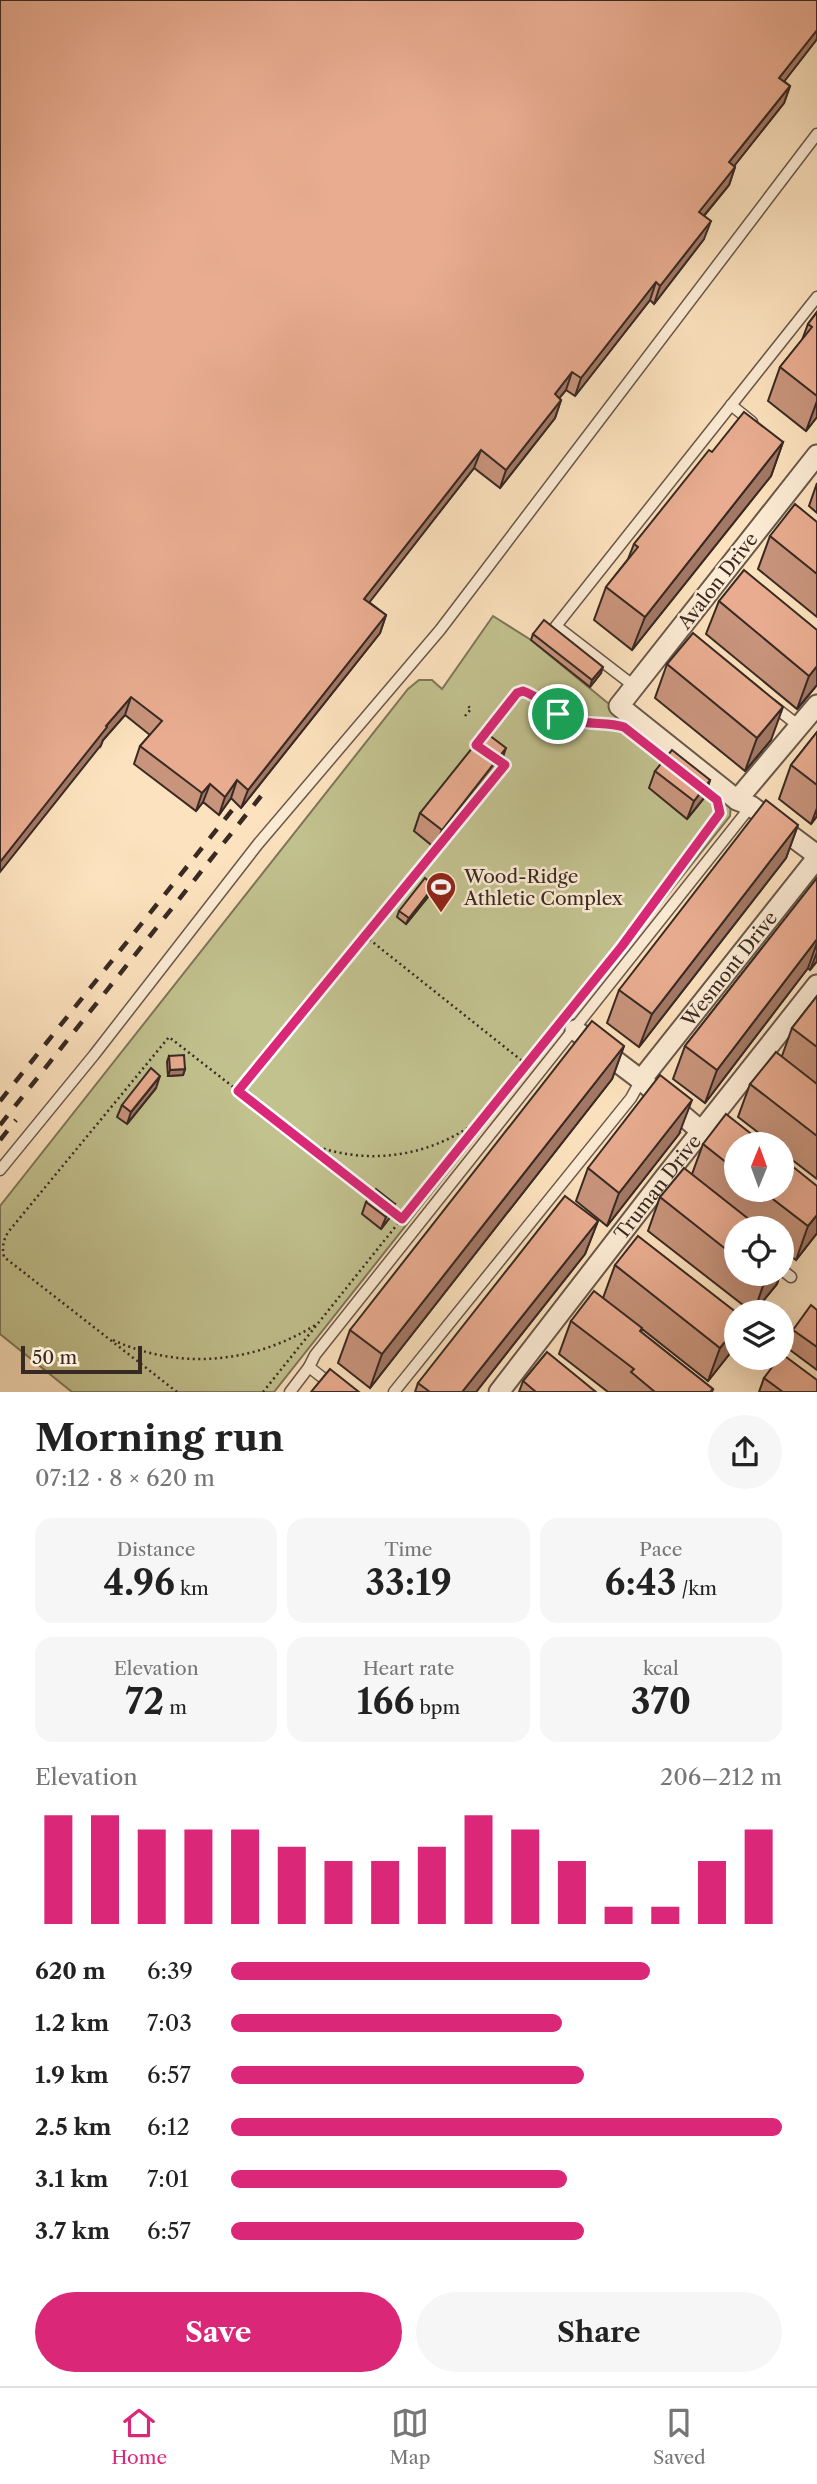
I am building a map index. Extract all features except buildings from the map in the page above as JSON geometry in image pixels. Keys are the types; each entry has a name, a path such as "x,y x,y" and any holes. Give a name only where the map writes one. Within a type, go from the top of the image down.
{"street":[{"name":"Avalon Drive","path":"618,715 634,686 682,637 782,510 817,455"},
{"path":"736,803 817,705"},
{"path":"618,715 736,803 817,857"},
{"name":"Wesmont Drive","path":"640,1080 817,857"},
{"name":"Truman Drive","path":"499,1392 577,1301 670,1181 701,1131 762,1065 817,985"},
{"path":"565,1023 701,1131"}],"lane":[{"path":"0,1170 258,844 440,630 817,134"},
{"path":"634,686 556,626 817,297"},
{"path":"731,405 763,431"},
{"path":"765,701 799,726"},
{"path":"289,1392 565,1023 736,803"},
{"path":"394,1392 631,1098 640,1080"},
{"path":"309,1367 341,1392"}],"path":[{"path":"481,738 517,693 523,691 569,719 590,724 618,715"},
{"path":"465,716 471,709 467,704"},
{"path":"238,1091 505,765 495,758"},
{"path":"263,1392 526,1064 565,1023 719,817 736,803"},
{"path":"365,936 526,1064"},
{"path":"177,1392 5,1257 3,1243 5,1237 169,1037 371,1195"},
{"path":"299,1139 314,1146 348,1154 391,1156 435,1146 481,1119"},
{"path":"382,1203 402,1219"},
{"path":"107,1338 164,1357 225,1359 265,1350 320,1322"}],"green space":[{"name":"Wood-Ridge Athletic Complex","path":"493,616 531,640 731,804 730,816 274,1392 72,1392 0,1334 0,1206 408,689 419,680 432,680 442,689"}],"railway":[{"path":"0,1125 261,796"},
{"path":"0,1101 237,804"},
{"path":"0,1140 16,1120"}],"place":[{"name":"Wood-Ridge Athletic Complex","path":"441,914"}],"route":[{"path":"527,692 558,714 590,724 624,727 717,800 719,817 622,946 402,1219 238,1091 505,765 476,745 517,693 527,692"}]}
